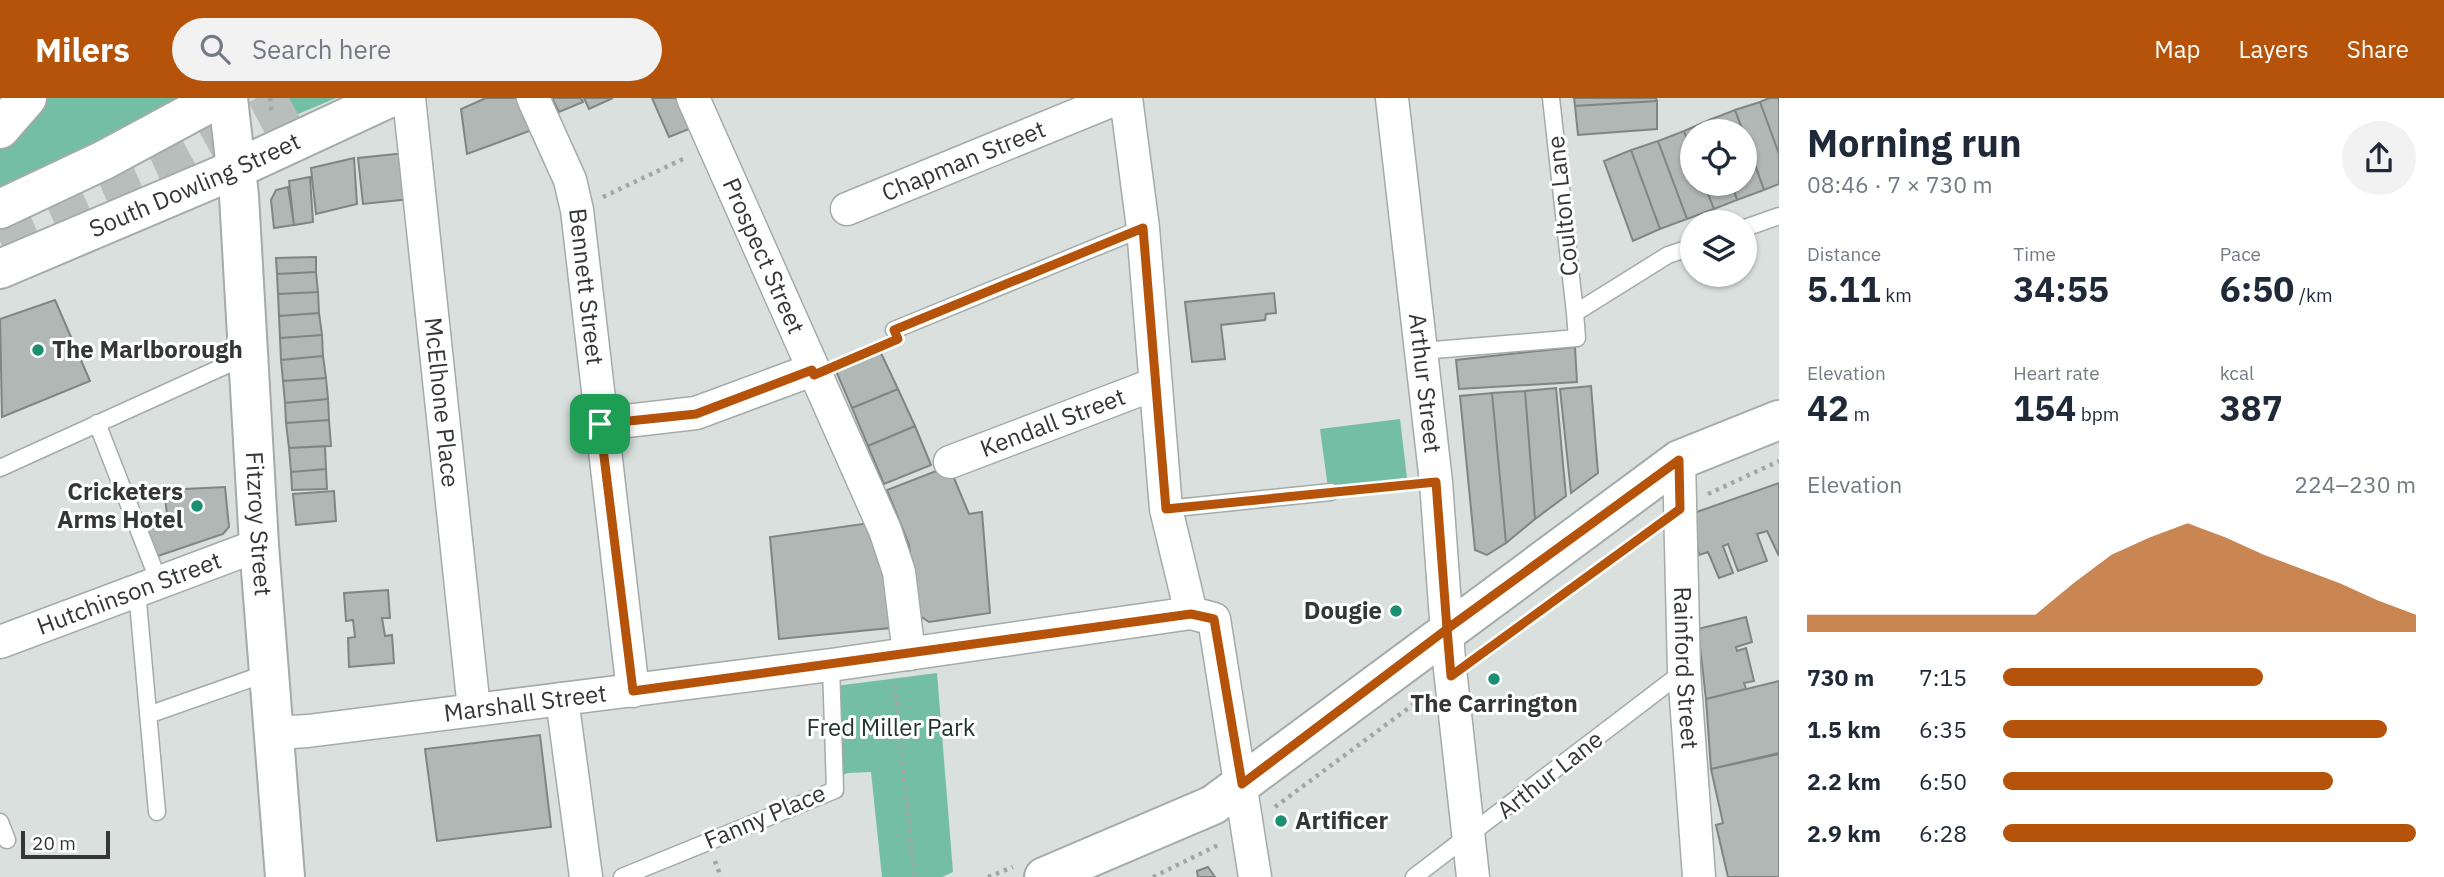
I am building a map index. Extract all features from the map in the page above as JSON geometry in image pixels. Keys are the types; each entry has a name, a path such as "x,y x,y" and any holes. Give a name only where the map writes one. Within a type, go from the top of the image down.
{"main road":[{"path":"0,129 27,98"},
{"path":"0,209 104,160 219,98"},
{"name":"Fitzroy Street","path":"228,98 236,169 259,545 285,877"},
{"name":"South Dowling Street","path":"0,269 236,169 389,98"},
{"path":"1044,877 1213,805 1447,629 1679,460 1779,420"}],"street":[{"name":"McElhone Place","path":"409,98 474,709"},
{"name":"Bennett Street","path":"533,98 570,180 577,210 633,691"},
{"name":"Prospect Street","path":"693,98 885,530 900,572 901,655"},
{"name":"Chapman Street","path":"847,209 1118,98"},
{"path":"1126,98 1143,228 1166,509 1191,614 1214,619 1255,877"},
{"name":"Arthur Street","path":"1392,98 1436,482 1451,676 1473,877"},
{"path":"600,424 696,414 813,373"},
{"name":"Kendall Street","path":"950,462 1155,384"},
{"name":"Rainford Street","path":"1679,460 1684,671 1699,877"},
{"name":"Hutchinson Street","path":"0,642 259,545"},
{"name":"Marshall Street","path":"275,733 633,691 1191,614"},
{"path":"562,699 586,877"}],"lane":[{"name":"Coulton Lane","path":"1551,98 1575,313"},
{"path":"1757,224 1779,216"},
{"path":"894,330 1143,228"},
{"path":"1422,351 1577,338 1575,313 1668,255 1680,251"},
{"path":"0,468 229,364 247,361"},
{"path":"97,424 148,586 148,715 157,812"},
{"path":"1166,509 1331,492"},
{"name":"Fanny Place","path":"622,877 835,790 831,665"},
{"name":"Arthur Lane","path":"1414,877 1470,837 1684,671"},
{"path":"148,715 270,672"},
{"path":"0,822 7,840"}],"path":[{"path":"577,210 715,144"},
{"path":"813,373 898,339 894,330"},
{"path":"1153,877 1198,857 1248,827 1680,509 1779,461"},
{"path":"1331,492 1436,482"},
{"path":"901,655 914,877"}],"green space":[{"path":"0,98 188,98 0,190"},
{"path":"282,98 336,98 284,120"},
{"path":"1400,419 1407,478 1328,488 1320,429"},
{"name":"Fred Miller Park","path":"937,673 953,872 942,877 882,877 871,772 848,773 835,778 828,687"}],"building":[{"path":"486,98 520,98 532,130 467,154 461,109"},
{"path":"552,98 581,98 583,102 559,112"},
{"path":"584,98 613,98 589,109"},
{"path":"652,98 676,98 689,129 669,137"},
{"path":"1574,98 1656,98 1657,101 1575,106"},
{"path":"1779,98 1779,154 1760,102"},
{"path":"1657,101 1657,129 1578,135 1575,106"},
{"path":"1760,102 1779,154 1779,184 1764,190 1757,171 1757,119 1738,119 1735,110"},
{"path":"1735,110 1738,119 1712,119"},
{"path":"1680,133 1680,196 1709,196 1714,209 1684,210 1658,141"},
{"path":"1658,141 1684,210 1680,210 1680,222 1660,229 1631,150"},
{"path":"1631,150 1660,229 1633,241 1604,161"},
{"path":"405,153 410,199 363,204 358,158"},
{"path":"354,158 357,204 316,214 311,168"},
{"path":"1757,170 1764,190 1757,193"},
{"path":"310,177 313,222 294,225 289,181"},
{"path":"288,187 294,225 274,228 271,200 276,190"},
{"path":"1709,196 1736,196 1737,200 1714,209"},
{"path":"316,257 316,272 277,274 276,258"},
{"path":"316,272 318,292 278,294 277,274"},
{"path":"318,292 319,313 279,316 278,294"},
{"path":"1274,293 1276,313 1266,314 1265,320 1221,325 1225,359 1192,362 1185,302"},
{"name":"The Marlborough","path":"55,300 90,381 2,417 0,319"},
{"path":"319,313 322,335 280,338 279,316"},
{"path":"322,335 323,356 281,360 280,338"},
{"path":"1575,347 1577,382 1459,389 1456,360"},
{"path":"880,351 898,389 852,408 836,371"},
{"path":"323,356 326,378 283,381 281,360"},
{"path":"326,378 328,399 285,403 283,381"},
{"path":"1591,386 1598,473 1571,493 1560,389"},
{"path":"1556,388 1566,496 1535,519 1525,391"},
{"path":"898,389 915,426 868,446 852,408"},
{"path":"1525,391 1535,519 1506,543 1492,393"},
{"path":"1492,393 1506,543 1487,555 1475,550 1460,396"},
{"path":"328,399 329,420 286,423 285,403"},
{"path":"329,420 331,446 289,448 286,423"},
{"path":"915,426 931,465 884,484 868,446"},
{"path":"325,446 326,469 291,472 289,448"},
{"path":"949,466 969,514 982,512 990,613 929,622 917,614 909,545 887,490"},
{"path":"326,469 327,489 292,490 291,472"},
{"path":"1779,483 1779,556 1767,531 1757,534 1767,561 1738,571 1728,544 1723,546 1733,573 1719,578 1708,552 1699,555 1691,514"},
{"name":"Cricketers Arms Hotel","path":"225,487 229,527 223,534 155,557 143,532 168,522 164,490"},
{"path":"334,491 336,521 296,525 293,494"},
{"path":"870,523 882,555 890,628 779,639 770,537"},
{"path":"388,590 390,618 382,618 385,636 392,635 394,663 349,667 348,638 355,637 353,620 346,621 344,593"},
{"path":"1746,617 1752,642 1736,647 1737,651 1746,648 1754,681 1744,683 1746,689 1706,699 1698,629"},
{"path":"1779,681 1779,753 1711,769 1706,699"},
{"path":"540,735 551,827 437,841 425,749"},
{"path":"1779,754 1779,877 1728,877 1716,825 1723,823 1711,769"},
{"path":"1208,867 1215,877 1198,877 1197,871"}],"tunnel":[{"path":"0,241 169,167 297,98"}],"place":[{"name":"The Marlborough","path":"38,350"},
{"name":"Cricketers Arms Hotel","path":"197,506"},
{"name":"Dougie","path":"1396,611"},
{"name":"The Carrington","path":"1494,679"},
{"name":"Artificer","path":"1281,821"}],"route":[{"path":"600,424 633,691 1191,614 1214,619 1242,784 1447,629 1451,676 1661,520 1680,509 1679,460 1447,629 1436,482 1166,509 1143,228 894,330 898,339 814,375 812,370 696,414 600,424"}]}
